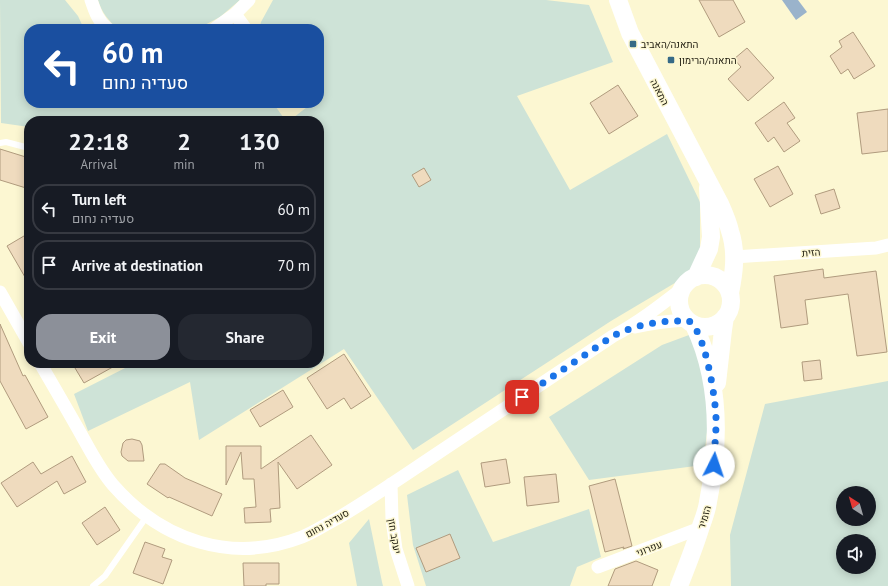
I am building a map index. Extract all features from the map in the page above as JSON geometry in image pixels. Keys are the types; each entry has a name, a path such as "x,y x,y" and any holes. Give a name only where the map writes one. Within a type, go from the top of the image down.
{"street":[{"path":"91,0 96,14 102,24"},
{"path":"221,24 235,14 249,0"},
{"name":"התאנה","path":"618,0 630,33 707,182 720,204 730,231 734,257 730,293"},
{"path":"235,14 242,24"},
{"name":"התאנה","path":"689,282 709,249 711,237 707,182"},
{"name":"הזית","path":"734,257 876,248 888,245"},
{"path":"704,275 712,276 720,280 730,293 731,302 729,310 719,323 712,326 703,327 691,323 682,313 679,305 679,296 689,282 704,275"},
{"name":"סעדיה נחום","path":"43,368 95,460 112,484 147,516 165,528 188,539 211,546 257,548 303,537 352,509 607,340 649,314 689,282"},
{"path":"0,292 24,334"},
{"name":"הזמיר","path":"679,586 708,503 714,465 716,423 715,397 725,317"},
{"name":"סעדיה נחום","path":"625,330 651,323 671,321 691,323"},
{"name":"הזמיר","path":"691,323 702,344 715,397"},
{"name":"יעקב חזן","path":"391,484 392,519 395,542 408,586"},
{"name":"עפרוני","path":"598,568 700,528"}],"lane":[{"path":"0,143 6,142 24,147"},
{"path":"93,586 105,576 147,516"}],"green space":[{"path":"0,0 65,0 78,16 82,24 24,24 24,108 277,108 282,116 24,116 24,126 1,123"},
{"path":"98,0 240,0 220,17 207,24 113,24 101,9"},
{"path":"273,0 546,0 589,5 613,62 517,96 570,190 667,134 700,202 700,249 690,274 611,321 413,450 344,349 324,362 324,116 295,116 306,108 324,108 324,24 260,24"},
{"path":"689,335 695,339 711,399 703,465 589,480 549,417 662,345"},
{"path":"125,368 314,368 199,440 190,382 88,431 74,394"},
{"path":"888,381 888,586 731,586 730,535 765,404"},
{"path":"458,470 493,542 589,509 601,557 577,567 570,586 426,586 413,545 407,495"},
{"path":"369,519 383,586 357,586 349,543"}],"water":[{"path":"782,0 798,0 807,12 796,20"}],"building":[{"path":"699,0 733,0 745,22 719,37"},
{"path":"853,32 875,66 854,79 848,69 841,74 830,56 842,47 839,41"},
{"path":"747,48 774,78 748,101 728,79 741,67 734,59"},
{"path":"618,85 638,116 609,134 590,103"},
{"path":"784,102 795,118 787,123 800,141 784,152 774,137 768,142 755,123"},
{"path":"888,109 888,151 862,154 857,113"},
{"path":"0,149 24,156 24,187 0,180"},
{"path":"778,166 793,194 770,207 754,179"},
{"path":"424,168 431,180 419,187 412,175"},
{"path":"834,189 840,208 821,214 815,195"},
{"path":"24,236 24,275 7,246"},
{"path":"823,269 824,278 876,271 887,352 857,356 848,294 805,300 808,324 781,328 774,276"},
{"path":"0,324 23,376 25,375 48,417 26,429 0,381"},
{"path":"344,354 371,396 351,409 344,398 327,409 307,378"},
{"path":"820,360 822,379 804,381 802,362"},
{"path":"75,368 111,368 84,383"},
{"path":"283,390 293,407 260,427 250,410"},
{"path":"311,435 332,465 297,489 278,462 280,508 270,509 271,522 245,523 244,508 256,507 254,479 243,479 241,452 226,485 226,446 261,446 261,469"},
{"path":"132,439 140,441 144,461 128,461 122,456 121,452 123,443 126,440"},
{"path":"72,456 86,482 64,494 57,481 17,507 1,483 33,462 41,474"},
{"path":"506,459 510,483 485,487 481,463"},
{"path":"160,464 165,464 185,478 222,494 212,516 169,497 168,498 147,484"},
{"path":"556,474 559,502 527,506 524,477"},
{"path":"615,479 632,546 605,552 589,486"},
{"path":"105,507 120,530 97,545 82,523"},
{"path":"450,534 460,558 426,572 416,548"},
{"path":"145,542 165,549 162,557 172,560 163,584 133,573"},
{"path":"636,561 658,570 652,586 608,586 615,569"},
{"path":"243,563 279,563 279,584 266,584 266,586 244,586"}],"place":[{"name":"התאנה/האביב","path":"633,44"},
{"name":"התאנה/הרימון","path":"671,60"}],"route":[{"path":"522,397 613,336 625,330 651,323 687,320 694,325 699,335 715,397 716,423 714,465"}]}
